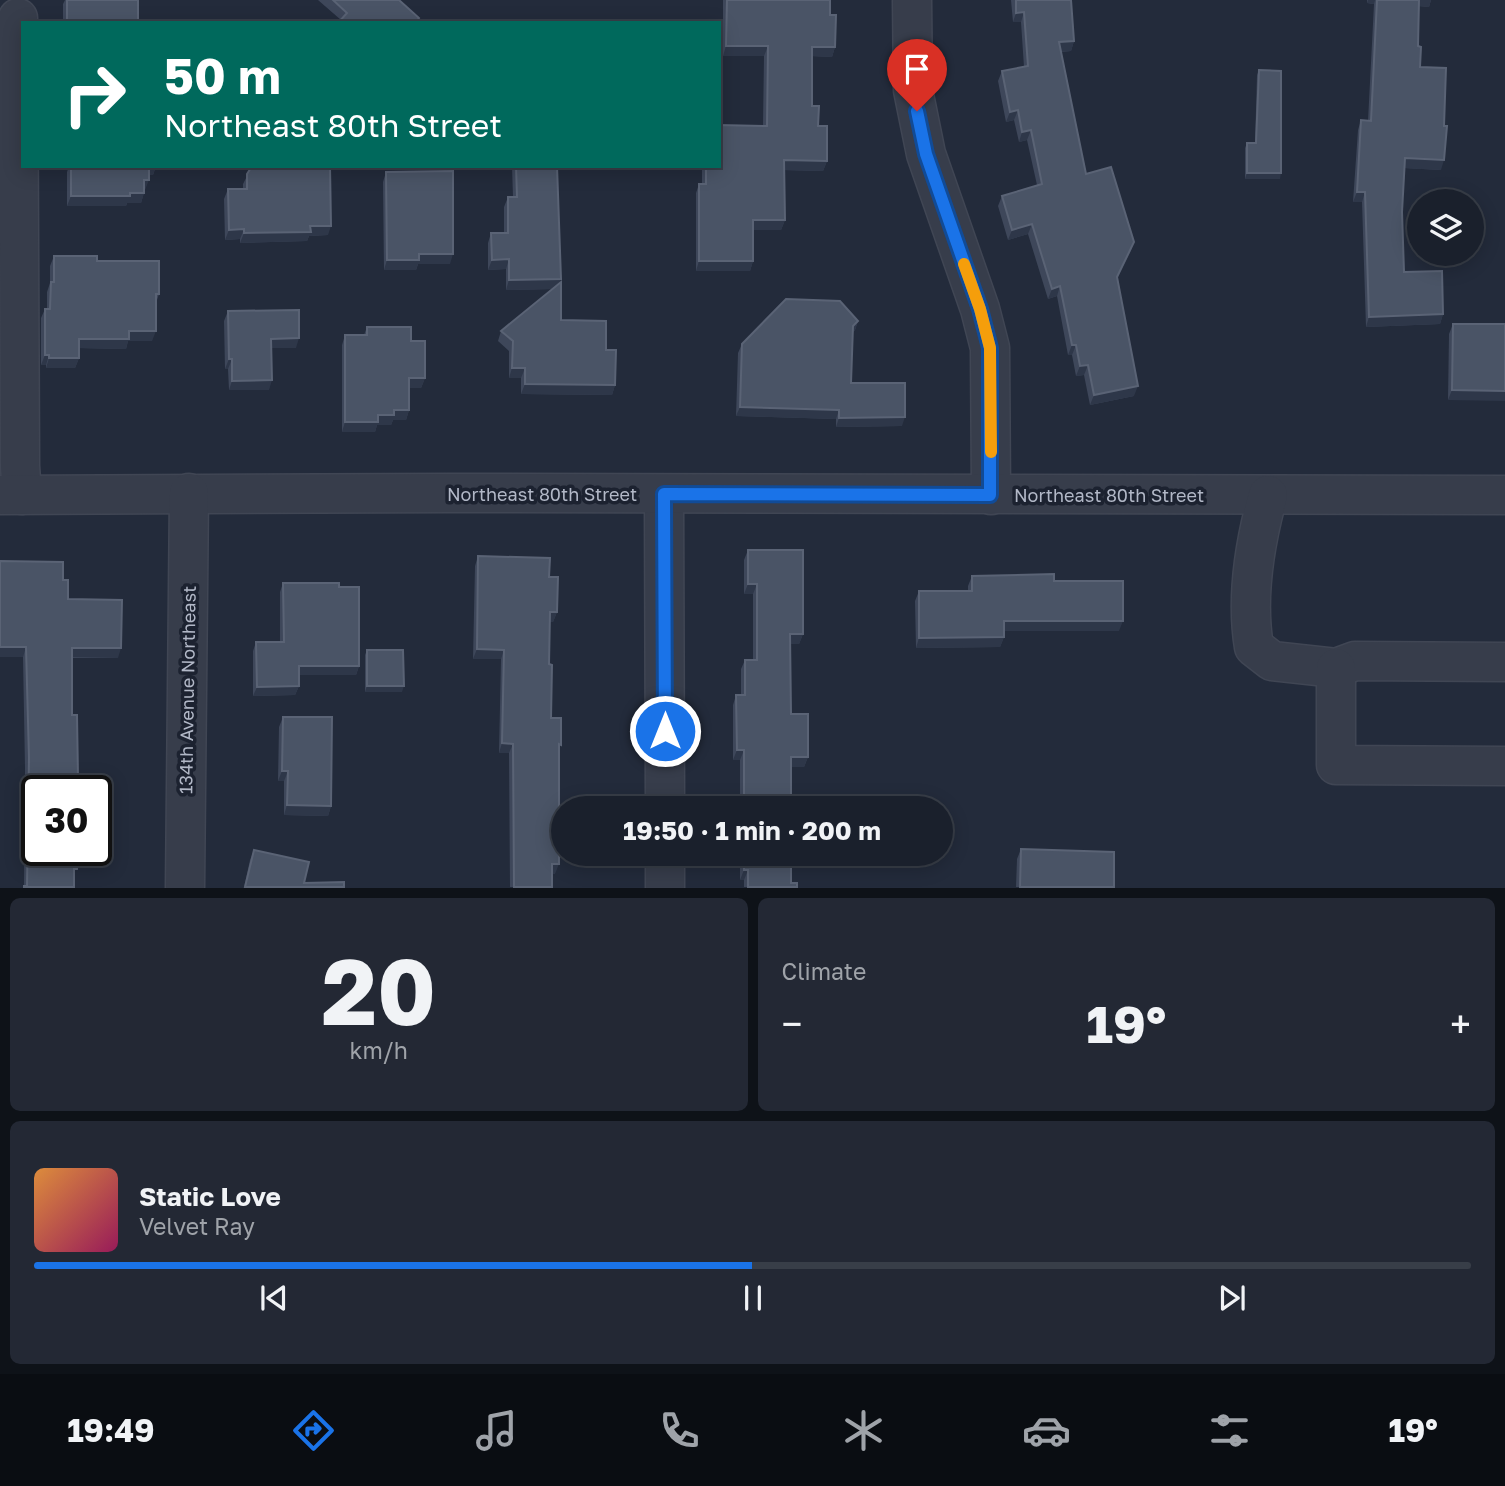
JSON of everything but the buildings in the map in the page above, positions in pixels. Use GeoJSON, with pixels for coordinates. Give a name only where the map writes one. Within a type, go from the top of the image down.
{"type":"FeatureCollection","features":[{"type":"Feature","properties":{"kind":"street"},"geometry":{"type":"LineString","coordinates":[[912,0],[913,90],[926,154],[980,309],[990,348],[990,495]]}},
{"type":"Feature","properties":{"kind":"street"},"geometry":{"type":"LineString","coordinates":[[11,495],[20,466],[18,18]]}},
{"type":"Feature","properties":{"kind":"street","name":"134th Avenue Northeast"},"geometry":{"type":"LineString","coordinates":[[185,887],[188,493]]}},
{"type":"Feature","properties":{"kind":"street"},"geometry":{"type":"LineString","coordinates":[[664,494],[665,796]]}},
{"type":"Feature","properties":{"kind":"street","name":"Northeast 80th Street"},"geometry":{"type":"LineString","coordinates":[[11,495],[1505,495]]}},
{"type":"Feature","properties":{"kind":"street"},"geometry":{"type":"LineString","coordinates":[[1268,495],[1256,535],[1251,626],[1254,647],[1272,661],[1336,668],[1355,661],[1505,662]]}},
{"type":"Feature","properties":{"kind":"street"},"geometry":{"type":"LineString","coordinates":[[1336,668],[1336,765],[1505,766]]}},
{"type":"Feature","properties":{"kind":"street"},"geometry":{"type":"LineString","coordinates":[[665,866],[665,887]]}},
{"type":"Feature","properties":{"kind":"slow traffic"},"geometry":{"type":"LineString","coordinates":[[964,264],[990,348],[991,452]]}},
{"type":"Feature","properties":{"kind":"route"},"geometry":{"type":"LineString","coordinates":[[665,731],[664,494],[990,495],[990,348],[980,309],[926,154],[917,111]]}}]}
